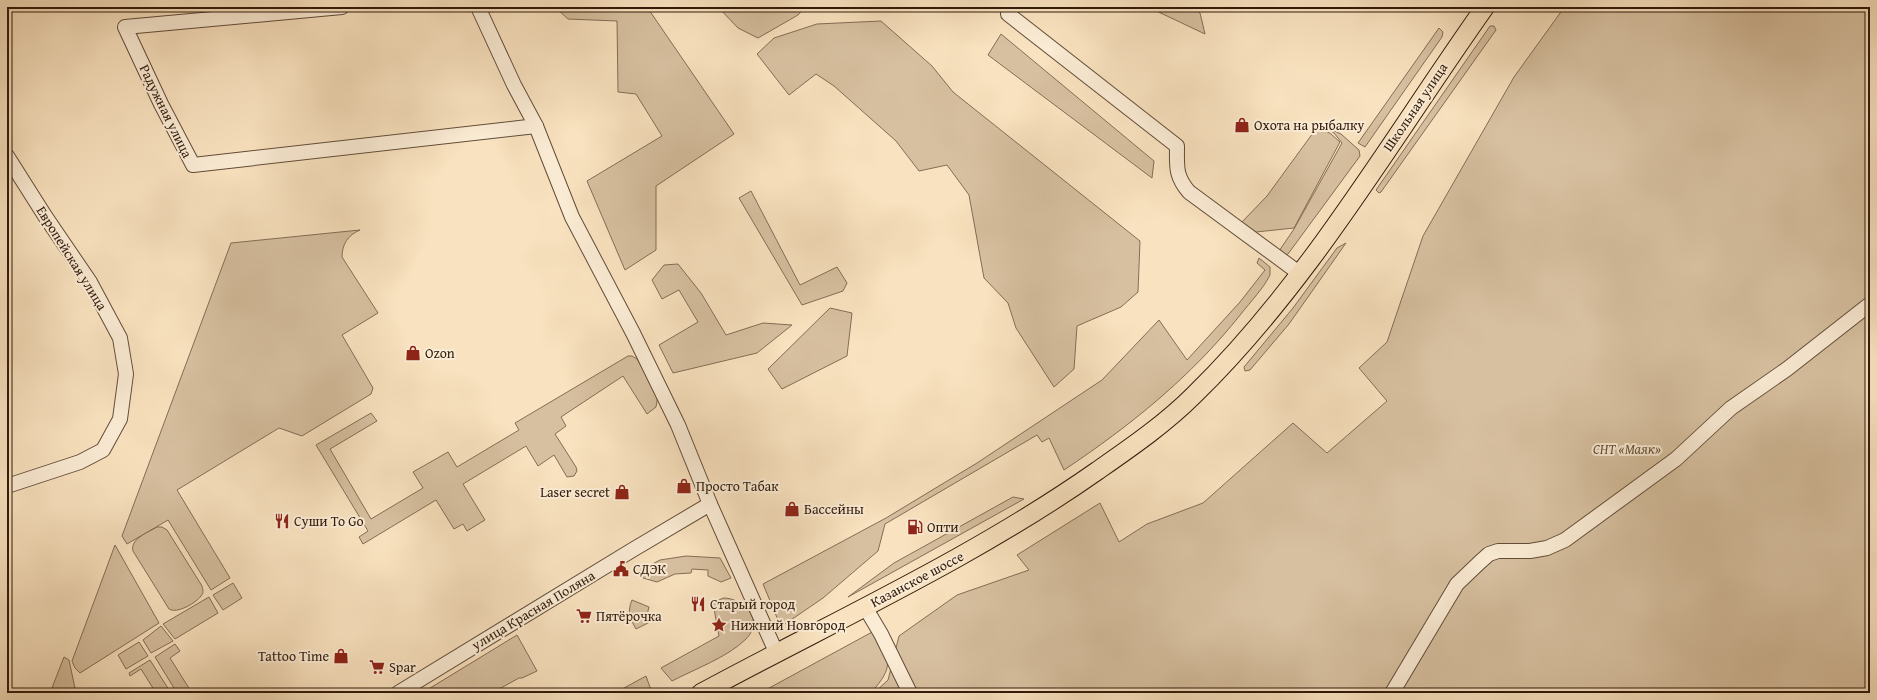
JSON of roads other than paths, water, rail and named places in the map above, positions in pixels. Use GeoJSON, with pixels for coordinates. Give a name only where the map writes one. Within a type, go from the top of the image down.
{"type":"FeatureCollection","features":[{"type":"Feature","properties":{"kind":"main road","name":"Школьная улица"},"geometry":{"type":"LineString","coordinates":[[1299,273],[1346,208],[1485,7]]}},
{"type":"Feature","properties":{"kind":"main road","name":"Казанское шоссе"},"geometry":{"type":"LineString","coordinates":[[776,652],[865,607],[1018,524],[1128,450],[1193,396],[1242,345],[1299,273]]}},
{"type":"Feature","properties":{"kind":"main road"},"geometry":{"type":"LineString","coordinates":[[701,693],[776,652]]}},
{"type":"Feature","properties":{"kind":"street","name":"Радужная улица"},"geometry":{"type":"LineString","coordinates":[[342,7],[125,27],[161,104],[193,165],[536,126]]}},
{"type":"Feature","properties":{"kind":"street"},"geometry":{"type":"LineString","coordinates":[[478,7],[514,85],[536,126],[570,211],[633,333],[678,425],[710,504],[776,652]]}},
{"type":"Feature","properties":{"kind":"street"},"geometry":{"type":"LineString","coordinates":[[1009,7],[1008,14],[1177,146],[1177,173],[1181,183],[1189,192],[1299,273]]}},
{"type":"Feature","properties":{"kind":"street","name":"Европейская улица"},"geometry":{"type":"LineString","coordinates":[[7,156],[45,216],[90,282],[120,338],[126,374],[120,419],[104,450],[80,462],[7,486]]}},
{"type":"Feature","properties":{"kind":"street"},"geometry":{"type":"LineString","coordinates":[[1392,693],[1457,584],[1490,554],[1498,551],[1530,551],[1547,548],[1565,540],[1676,459],[1730,408],[1787,369],[1870,304]]}},
{"type":"Feature","properties":{"kind":"street","name":"улица Красная Поляна"},"geometry":{"type":"LineString","coordinates":[[398,693],[710,504]]}},
{"type":"Feature","properties":{"kind":"street"},"geometry":{"type":"LineString","coordinates":[[865,607],[881,634],[910,693]]}},
{"type":"Feature","properties":{"kind":"place","name":"Охота на рыбалку"},"geometry":{"type":"Point","coordinates":[1242,125]}},
{"type":"Feature","properties":{"kind":"place","name":"Ozon"},"geometry":{"type":"Point","coordinates":[413,353]}},
{"type":"Feature","properties":{"kind":"place","name":"Просто Табак"},"geometry":{"type":"Point","coordinates":[684,486]}},
{"type":"Feature","properties":{"kind":"place","name":"Laser secret"},"geometry":{"type":"Point","coordinates":[622,492]}},
{"type":"Feature","properties":{"kind":"place","name":"Бассейны"},"geometry":{"type":"Point","coordinates":[792,509]}},
{"type":"Feature","properties":{"kind":"place","name":"Суши To Go"},"geometry":{"type":"Point","coordinates":[282,521]}},
{"type":"Feature","properties":{"kind":"place","name":"Опти"},"geometry":{"type":"Point","coordinates":[915,527]}},
{"type":"Feature","properties":{"kind":"place","name":"СДЭК"},"geometry":{"type":"Point","coordinates":[621,569]}},
{"type":"Feature","properties":{"kind":"place","name":"Старый город"},"geometry":{"type":"Point","coordinates":[698,604]}},
{"type":"Feature","properties":{"kind":"place","name":"Пятёрочка"},"geometry":{"type":"Point","coordinates":[584,616]}},
{"type":"Feature","properties":{"kind":"place","name":"Нижний Новгород"},"geometry":{"type":"Point","coordinates":[719,625]}},
{"type":"Feature","properties":{"kind":"place","name":"Tattoo Time"},"geometry":{"type":"Point","coordinates":[341,656]}},
{"type":"Feature","properties":{"kind":"place","name":"Spar"},"geometry":{"type":"Point","coordinates":[377,667]}},
{"type":"Feature","properties":{"kind":"park label","name":"СНТ «Маяк»"},"geometry":{"type":"Point","coordinates":[1627,449]}}]}
